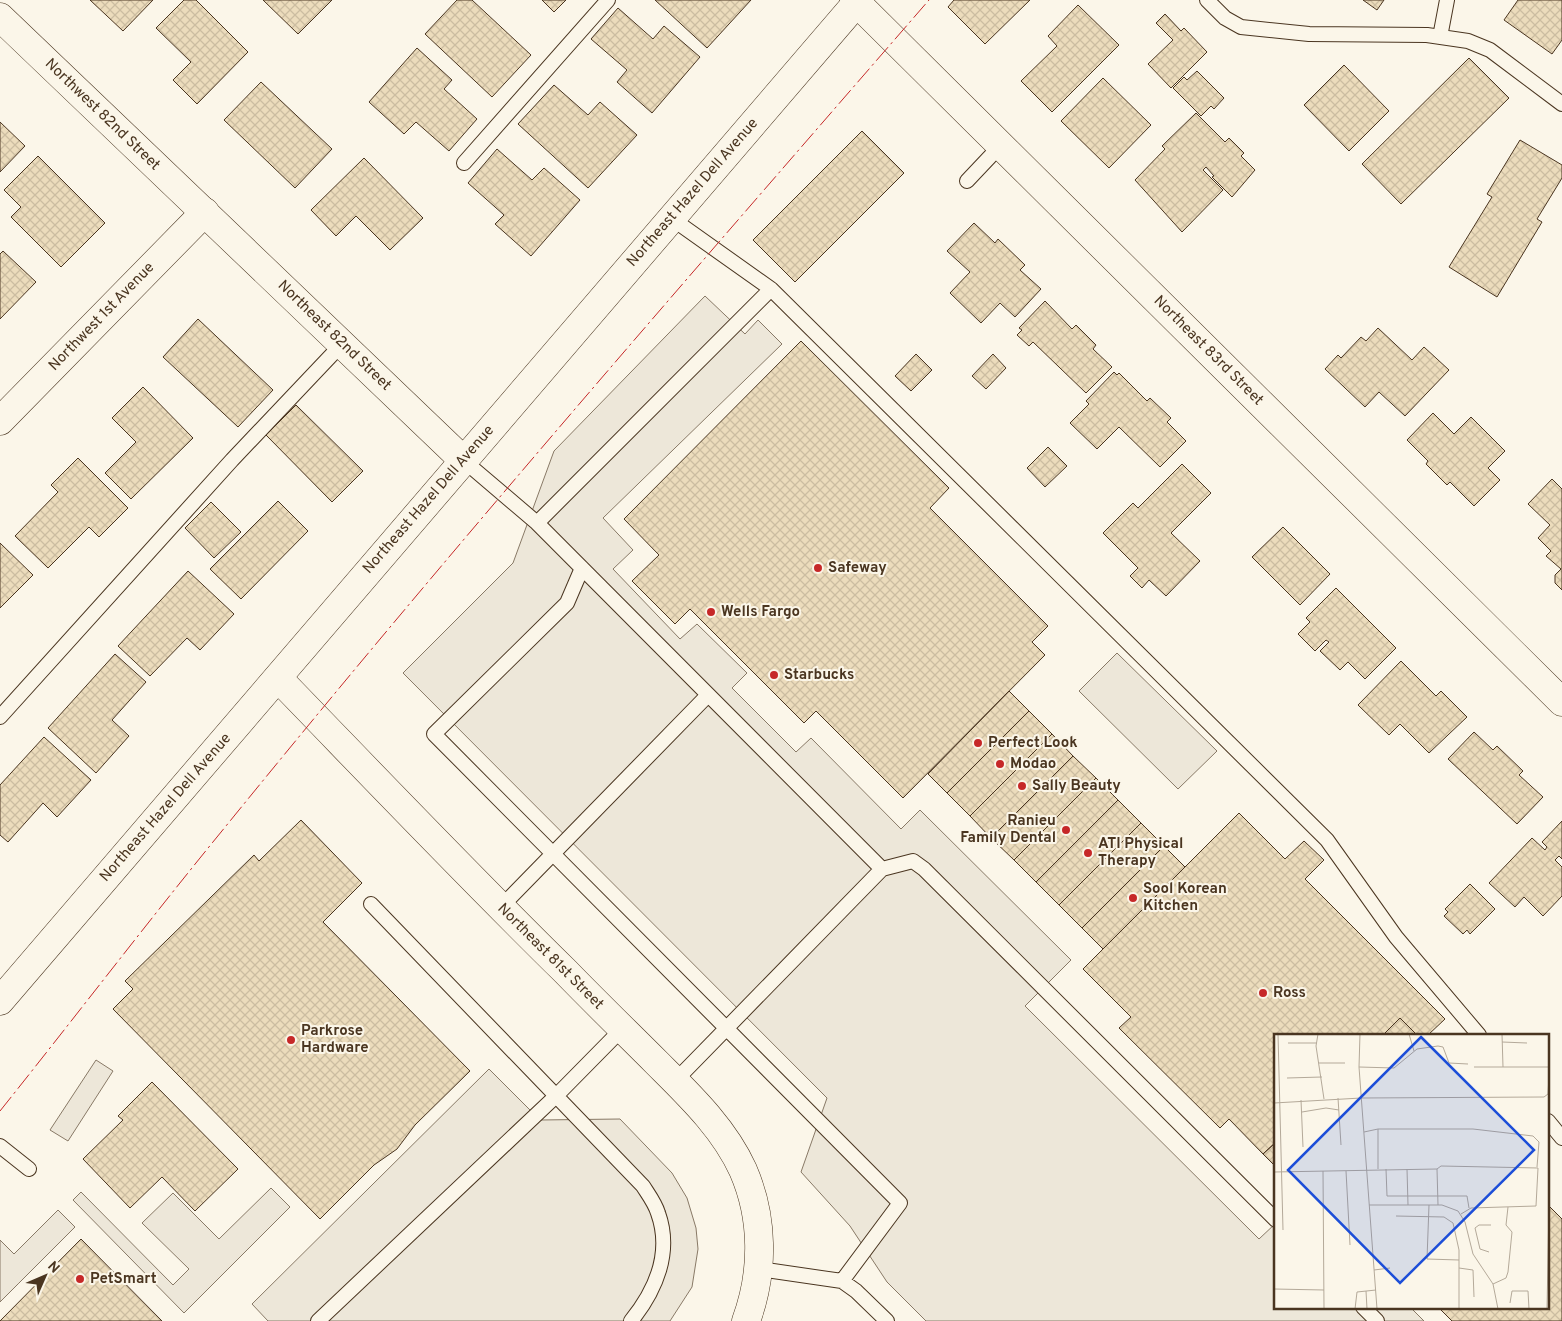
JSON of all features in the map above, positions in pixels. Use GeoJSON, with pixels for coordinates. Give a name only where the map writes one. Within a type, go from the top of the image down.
{"type":"FeatureCollection","features":[{"type":"Feature","properties":{"kind":"street","name":"Northeast 83rd Street"},"geometry":{"type":"LineString","coordinates":[[856,1],[1562,702]]}},
{"type":"Feature","properties":{"kind":"street","name":"Northeast Hazel Dell Avenue"},"geometry":{"type":"LineString","coordinates":[[0,1001],[856,1]]}},
{"type":"Feature","properties":{"kind":"street","name":"Northwest 82nd Street"},"geometry":{"type":"LineString","coordinates":[[0,17],[205,212]]}},
{"type":"Feature","properties":{"kind":"street","name":"Northeast 82nd Street"},"geometry":{"type":"LineString","coordinates":[[205,212],[464,460]]}},
{"type":"Feature","properties":{"kind":"street","name":"Northwest 1st Avenue"},"geometry":{"type":"LineString","coordinates":[[0,421],[205,212]]}},
{"type":"Feature","properties":{"kind":"street","name":"Northeast 81st Street"},"geometry":{"type":"LineString","coordinates":[[278,678],[500,908],[675,1081],[717,1128],[742,1169],[756,1212],[759,1269],[755,1296],[746,1321]]}},
{"type":"Feature","properties":{"kind":"lane"},"geometry":{"type":"LineString","coordinates":[[464,163],[608,0]]}},
{"type":"Feature","properties":{"kind":"lane"},"geometry":{"type":"LineString","coordinates":[[1207,0],[1225,18],[1241,27],[1309,34],[1440,37],[1468,41],[1490,50],[1562,104]]}},
{"type":"Feature","properties":{"kind":"lane"},"geometry":{"type":"LineString","coordinates":[[1440,37],[1447,0]]}},
{"type":"Feature","properties":{"kind":"lane"},"geometry":{"type":"LineString","coordinates":[[967,182],[1001,145]]}},
{"type":"Feature","properties":{"kind":"lane"},"geometry":{"type":"LineString","coordinates":[[671,218],[770,289],[1327,840],[1396,937],[1478,1034]]}},
{"type":"Feature","properties":{"kind":"lane"},"geometry":{"type":"LineString","coordinates":[[537,523],[770,289]]}},
{"type":"Feature","properties":{"kind":"lane"},"geometry":{"type":"LineString","coordinates":[[0,717],[232,460],[342,344]]}},
{"type":"Feature","properties":{"kind":"lane"},"geometry":{"type":"LineString","coordinates":[[464,460],[537,523],[882,869]]}},
{"type":"Feature","properties":{"kind":"lane"},"geometry":{"type":"LineString","coordinates":[[582,568],[567,603],[434,734],[900,1203],[842,1281]]}},
{"type":"Feature","properties":{"kind":"lane"},"geometry":{"type":"LineString","coordinates":[[500,908],[708,695]]}},
{"type":"Feature","properties":{"kind":"lane"},"geometry":{"type":"LineString","coordinates":[[675,1081],[882,869],[913,861],[924,869],[1274,1218]]}},
{"type":"Feature","properties":{"kind":"lane"},"geometry":{"type":"LineString","coordinates":[[371,904],[643,1186],[658,1212],[664,1243],[660,1274],[640,1310],[631,1321]]}},
{"type":"Feature","properties":{"kind":"lane"},"geometry":{"type":"LineString","coordinates":[[318,1321],[556,1096],[622,1029]]}},
{"type":"Feature","properties":{"kind":"lane"},"geometry":{"type":"LineString","coordinates":[[1550,1123],[1562,1138]]}},
{"type":"Feature","properties":{"kind":"lane"},"geometry":{"type":"LineString","coordinates":[[0,1146],[29,1169]]}},
{"type":"Feature","properties":{"kind":"lane"},"geometry":{"type":"LineString","coordinates":[[759,1269],[842,1281],[856,1291],[886,1321]]}},
{"type":"Feature","properties":{"kind":"lane"},"geometry":{"type":"LineString","coordinates":[[1364,1308],[1377,1321]]}},
{"type":"Feature","properties":{"kind":"shaded area"},"geometry":{"type":"Polygon","coordinates":[[[705,296],[745,334],[758,320],[782,344],[603,518],[633,550],[613,569],[680,639],[697,624],[747,673],[732,688],[796,752],[811,738],[901,829],[920,810],[1071,960],[1025,1006],[1259,1239],[1274,1225],[1274,1308],[1411,1308],[1424,1321],[926,1321],[887,1282],[850,1226],[801,1172],[827,1098],[403,673],[513,563],[554,451],[705,296]]]}},
{"type":"Feature","properties":{"kind":"shaded area"},"geometry":{"type":"Polygon","coordinates":[[[1117,653],[1217,751],[1178,789],[1079,691],[1117,653]]]}},
{"type":"Feature","properties":{"kind":"shaded area"},"geometry":{"type":"Polygon","coordinates":[[[96,1060],[113,1071],[68,1141],[50,1130],[96,1060]]]}},
{"type":"Feature","properties":{"kind":"shaded area"},"geometry":{"type":"Polygon","coordinates":[[[489,1069],[540,1120],[620,1119],[672,1173],[687,1198],[696,1228],[698,1249],[692,1287],[670,1321],[268,1321],[252,1304],[489,1069]]]}},
{"type":"Feature","properties":{"kind":"shaded area"},"geometry":{"type":"Polygon","coordinates":[[[271,1188],[290,1207],[184,1313],[73,1200],[81,1192],[173,1285],[189,1269],[142,1223],[173,1193],[219,1239],[271,1188]]]}},
{"type":"Feature","properties":{"kind":"shaded area"},"geometry":{"type":"Polygon","coordinates":[[[58,1210],[75,1227],[0,1302],[0,1240],[14,1254],[58,1210]]]}},
{"type":"Feature","properties":{"kind":"building"},"geometry":{"type":"Polygon","coordinates":[[[90,0],[153,0],[123,31],[90,0]]]}},
{"type":"Feature","properties":{"kind":"building"},"geometry":{"type":"Polygon","coordinates":[[[184,0],[196,0],[248,52],[197,104],[173,80],[191,62],[156,28],[184,0]]]}},
{"type":"Feature","properties":{"kind":"building"},"geometry":{"type":"Polygon","coordinates":[[[263,0],[332,0],[298,34],[263,0]]]}},
{"type":"Feature","properties":{"kind":"building"},"geometry":{"type":"Polygon","coordinates":[[[457,0],[472,0],[531,55],[492,97],[425,34],[457,0]]]}},
{"type":"Feature","properties":{"kind":"building"},"geometry":{"type":"Polygon","coordinates":[[[542,0],[566,0],[554,12],[542,0]]]}},
{"type":"Feature","properties":{"kind":"building"},"geometry":{"type":"Polygon","coordinates":[[[655,0],[751,0],[707,48],[655,0]]]}},
{"type":"Feature","properties":{"kind":"building"},"geometry":{"type":"Polygon","coordinates":[[[954,0],[1030,0],[985,44],[948,7],[954,0]]]}},
{"type":"Feature","properties":{"kind":"building"},"geometry":{"type":"Polygon","coordinates":[[[1363,0],[1384,0],[1377,10],[1363,0]]]}},
{"type":"Feature","properties":{"kind":"building"},"geometry":{"type":"Polygon","coordinates":[[[1518,0],[1562,0],[1562,40],[1552,54],[1504,20],[1518,0]]]}},
{"type":"Feature","properties":{"kind":"building"},"geometry":{"type":"Polygon","coordinates":[[[1078,5],[1119,45],[1052,112],[1021,81],[1057,46],[1048,36],[1078,5]]]}},
{"type":"Feature","properties":{"kind":"building"},"geometry":{"type":"Polygon","coordinates":[[[618,8],[653,39],[664,26],[700,57],[652,113],[617,82],[627,70],[591,39],[618,8]]]}},
{"type":"Feature","properties":{"kind":"building"},"geometry":{"type":"Polygon","coordinates":[[[1165,14],[1181,31],[1184,28],[1207,52],[1171,88],[1148,64],[1173,40],[1156,23],[1165,14]]]}},
{"type":"Feature","properties":{"kind":"building"},"geometry":{"type":"Polygon","coordinates":[[[417,48],[452,80],[444,89],[477,119],[449,151],[416,122],[404,134],[369,102],[417,48]]]}},
{"type":"Feature","properties":{"kind":"building"},"geometry":{"type":"Polygon","coordinates":[[[1469,58],[1509,98],[1401,204],[1362,164],[1469,58]]]}},
{"type":"Feature","properties":{"kind":"building"},"geometry":{"type":"Polygon","coordinates":[[[1344,65],[1389,111],[1349,151],[1304,105],[1344,65]]]}},
{"type":"Feature","properties":{"kind":"building"},"geometry":{"type":"Polygon","coordinates":[[[1197,71],[1224,98],[1214,109],[1211,106],[1201,116],[1173,88],[1184,77],[1187,80],[1197,71]]]}},
{"type":"Feature","properties":{"kind":"building"},"geometry":{"type":"Polygon","coordinates":[[[1103,78],[1151,125],[1109,168],[1061,121],[1103,78]]]}},
{"type":"Feature","properties":{"kind":"building"},"geometry":{"type":"Polygon","coordinates":[[[261,82],[332,149],[295,188],[224,120],[261,82]]]}},
{"type":"Feature","properties":{"kind":"building"},"geometry":{"type":"Polygon","coordinates":[[[554,85],[588,115],[600,102],[637,135],[588,188],[518,124],[554,85]]]}},
{"type":"Feature","properties":{"kind":"building"},"geometry":{"type":"Polygon","coordinates":[[[1196,113],[1225,142],[1229,138],[1244,153],[1241,156],[1255,170],[1232,197],[1212,177],[1214,176],[1206,167],[1203,170],[1223,190],[1182,232],[1135,180],[1165,149],[1162,146],[1196,113]]]}},
{"type":"Feature","properties":{"kind":"building"},"geometry":{"type":"Polygon","coordinates":[[[0,122],[25,146],[0,172],[0,122]]]}},
{"type":"Feature","properties":{"kind":"building"},"geometry":{"type":"Polygon","coordinates":[[[862,131],[904,173],[795,282],[753,240],[862,131]]]}},
{"type":"Feature","properties":{"kind":"building"},"geometry":{"type":"Polygon","coordinates":[[[1520,140],[1562,165],[1562,178],[1537,219],[1542,222],[1497,297],[1449,267],[1492,197],[1487,194],[1520,140]]]}},
{"type":"Feature","properties":{"kind":"building"},"geometry":{"type":"Polygon","coordinates":[[[497,149],[532,180],[544,168],[580,200],[531,256],[495,224],[504,215],[468,183],[497,149]]]}},
{"type":"Feature","properties":{"kind":"building"},"geometry":{"type":"Polygon","coordinates":[[[38,156],[105,223],[61,267],[11,217],[21,207],[4,190],[38,156]]]}},
{"type":"Feature","properties":{"kind":"building"},"geometry":{"type":"Polygon","coordinates":[[[364,158],[423,218],[390,250],[356,216],[336,236],[311,210],[364,158]]]}},
{"type":"Feature","properties":{"kind":"building"},"geometry":{"type":"Polygon","coordinates":[[[974,223],[995,243],[998,239],[1025,265],[1020,270],[1041,289],[1015,317],[1000,303],[981,323],[950,293],[970,272],[947,251],[974,223]]]}},
{"type":"Feature","properties":{"kind":"building"},"geometry":{"type":"Polygon","coordinates":[[[3,251],[36,282],[0,319],[0,254],[3,251]]]}},
{"type":"Feature","properties":{"kind":"building"},"geometry":{"type":"Polygon","coordinates":[[[1045,301],[1072,329],[1076,325],[1096,345],[1093,349],[1112,367],[1086,393],[1033,342],[1029,346],[1017,335],[1022,330],[1019,328],[1045,301]]]}},
{"type":"Feature","properties":{"kind":"building"},"geometry":{"type":"Polygon","coordinates":[[[198,319],[273,390],[238,427],[163,357],[198,319]]]}},
{"type":"Feature","properties":{"kind":"building"},"geometry":{"type":"Polygon","coordinates":[[[1378,328],[1412,360],[1424,347],[1449,370],[1405,416],[1379,392],[1365,407],[1325,369],[1338,355],[1341,358],[1361,337],[1366,341],[1378,328]]]}},
{"type":"Feature","properties":{"kind":"building","name":"Safeway"},"geometry":{"type":"Polygon","coordinates":[[[801,341],[949,488],[930,508],[1048,626],[1032,642],[1045,655],[903,798],[816,711],[804,723],[690,609],[675,624],[632,581],[659,555],[624,519],[801,341]]]}},
{"type":"Feature","properties":{"kind":"building"},"geometry":{"type":"Polygon","coordinates":[[[916,354],[932,370],[911,391],[895,376],[916,354]]]}},
{"type":"Feature","properties":{"kind":"building"},"geometry":{"type":"Polygon","coordinates":[[[993,354],[1006,368],[986,389],[972,376],[993,354]]]}},
{"type":"Feature","properties":{"kind":"building"},"geometry":{"type":"Polygon","coordinates":[[[1114,372],[1117,375],[1119,373],[1147,401],[1150,398],[1171,418],[1167,422],[1186,441],[1160,467],[1119,427],[1097,449],[1070,423],[1089,404],[1086,401],[1114,372]]]}},
{"type":"Feature","properties":{"kind":"building"},"geometry":{"type":"Polygon","coordinates":[[[143,387],[193,438],[131,499],[105,473],[136,442],[112,418],[143,387]]]}},
{"type":"Feature","properties":{"kind":"building"},"geometry":{"type":"Polygon","coordinates":[[[296,405],[363,471],[332,502],[266,435],[296,405]]]}},
{"type":"Feature","properties":{"kind":"building"},"geometry":{"type":"Polygon","coordinates":[[[1433,413],[1454,434],[1471,417],[1505,451],[1488,468],[1500,480],[1474,506],[1450,482],[1447,485],[1426,464],[1428,461],[1407,440],[1433,413]]]}},
{"type":"Feature","properties":{"kind":"building"},"geometry":{"type":"Polygon","coordinates":[[[1048,447],[1067,466],[1045,487],[1027,468],[1048,447]]]}},
{"type":"Feature","properties":{"kind":"building"},"geometry":{"type":"Polygon","coordinates":[[[78,458],[128,508],[99,537],[89,527],[48,568],[15,536],[58,492],[51,485],[78,458]]]}},
{"type":"Feature","properties":{"kind":"building"},"geometry":{"type":"Polygon","coordinates":[[[1182,464],[1211,493],[1171,533],[1200,561],[1166,596],[1149,580],[1142,588],[1130,576],[1138,568],[1103,533],[1133,503],[1138,508],[1182,464]]]}},
{"type":"Feature","properties":{"kind":"building"},"geometry":{"type":"Polygon","coordinates":[[[1552,479],[1562,489],[1562,590],[1555,583],[1555,575],[1561,569],[1546,556],[1551,551],[1538,538],[1550,525],[1528,504],[1552,479]]]}},
{"type":"Feature","properties":{"kind":"building"},"geometry":{"type":"Polygon","coordinates":[[[278,501],[308,531],[241,599],[210,569],[278,501]]]}},
{"type":"Feature","properties":{"kind":"building"},"geometry":{"type":"Polygon","coordinates":[[[211,502],[241,532],[214,558],[185,528],[211,502]]]}},
{"type":"Feature","properties":{"kind":"building"},"geometry":{"type":"Polygon","coordinates":[[[1283,527],[1330,574],[1300,605],[1252,557],[1283,527]]]}},
{"type":"Feature","properties":{"kind":"building"},"geometry":{"type":"Polygon","coordinates":[[[0,543],[33,575],[0,608],[0,543]]]}},
{"type":"Feature","properties":{"kind":"building"},"geometry":{"type":"Polygon","coordinates":[[[188,571],[234,614],[200,650],[187,638],[150,676],[118,646],[188,571]]]}},
{"type":"Feature","properties":{"kind":"building"},"geometry":{"type":"Polygon","coordinates":[[[1336,588],[1396,648],[1365,679],[1348,662],[1340,670],[1320,651],[1329,642],[1326,640],[1315,651],[1298,634],[1310,622],[1306,618],[1336,588]]]}},
{"type":"Feature","properties":{"kind":"building"},"geometry":{"type":"Polygon","coordinates":[[[115,654],[146,682],[112,720],[129,736],[96,773],[48,728],[115,654]]]}},
{"type":"Feature","properties":{"kind":"building"},"geometry":{"type":"Polygon","coordinates":[[[1401,661],[1436,696],[1441,691],[1467,717],[1429,753],[1400,724],[1389,735],[1358,705],[1401,661]]]}},
{"type":"Feature","properties":{"kind":"building","name":"Perfect Look"},"geometry":{"type":"Polygon","coordinates":[[[1009,691],[1029,711],[947,793],[928,774],[1009,691]]]}},
{"type":"Feature","properties":{"kind":"building","name":"Modao"},"geometry":{"type":"Polygon","coordinates":[[[1029,711],[1052,734],[970,816],[947,793],[1029,711]]]}},
{"type":"Feature","properties":{"kind":"building"},"geometry":{"type":"Polygon","coordinates":[[[1474,732],[1493,750],[1497,746],[1523,771],[1519,775],[1543,797],[1517,824],[1448,759],[1474,732]]]}},
{"type":"Feature","properties":{"kind":"building","name":"Sally Beauty"},"geometry":{"type":"Polygon","coordinates":[[[1052,734],[1073,756],[991,838],[970,816],[1052,734]]]}},
{"type":"Feature","properties":{"kind":"building"},"geometry":{"type":"Polygon","coordinates":[[[44,737],[91,780],[57,817],[43,803],[8,842],[0,835],[0,785],[44,737]]]}},
{"type":"Feature","properties":{"kind":"building"},"geometry":{"type":"Polygon","coordinates":[[[1073,756],[1096,778],[1014,860],[991,838],[1073,756]]]}},
{"type":"Feature","properties":{"kind":"building","name":"Ranieu Family Dental"},"geometry":{"type":"Polygon","coordinates":[[[1096,778],[1118,800],[1036,882],[1014,860],[1096,778]]]}},
{"type":"Feature","properties":{"kind":"building","name":"ATI Physical Therapy"},"geometry":{"type":"Polygon","coordinates":[[[1118,800],[1141,823],[1059,905],[1036,882],[1118,800]]]}},
{"type":"Feature","properties":{"kind":"building","name":"Ross"},"geometry":{"type":"Polygon","coordinates":[[[1239,813],[1285,859],[1304,841],[1324,860],[1305,879],[1445,1019],[1429,1034],[1416,1034],[1400,1018],[1384,1034],[1274,1034],[1274,1144],[1263,1154],[1229,1119],[1220,1128],[1119,1028],[1131,1017],[1083,969],[1239,813]]]}},
{"type":"Feature","properties":{"kind":"building","name":"Parkrose Hardware"},"geometry":{"type":"Polygon","coordinates":[[[301,820],[362,883],[323,922],[470,1071],[415,1125],[397,1149],[374,1165],[320,1219],[113,1009],[133,989],[125,981],[254,855],[259,861],[301,820]]]}},
{"type":"Feature","properties":{"kind":"building"},"geometry":{"type":"Polygon","coordinates":[[[1562,821],[1562,859],[1559,856],[1555,860],[1562,867],[1562,896],[1543,916],[1524,897],[1515,907],[1489,883],[1532,838],[1545,850],[1547,847],[1542,842],[1562,821]]]}},
{"type":"Feature","properties":{"kind":"building"},"geometry":{"type":"Polygon","coordinates":[[[1141,823],[1164,846],[1082,928],[1059,905],[1141,823]]]}},
{"type":"Feature","properties":{"kind":"building","name":"Sool Korean Kitchen"},"geometry":{"type":"Polygon","coordinates":[[[1164,846],[1185,867],[1103,949],[1082,928],[1164,846]]]}},
{"type":"Feature","properties":{"kind":"building"},"geometry":{"type":"Polygon","coordinates":[[[1470,884],[1495,909],[1470,934],[1467,930],[1463,934],[1444,916],[1448,912],[1445,909],[1470,884]]]}},
{"type":"Feature","properties":{"kind":"building"},"geometry":{"type":"Polygon","coordinates":[[[1400,1018],[1416,1034],[1384,1034],[1400,1018]]]}},
{"type":"Feature","properties":{"kind":"building"},"geometry":{"type":"Polygon","coordinates":[[[152,1082],[238,1169],[195,1211],[162,1177],[130,1208],[83,1159],[123,1120],[118,1116],[152,1082]]]}},
{"type":"Feature","properties":{"kind":"building"},"geometry":{"type":"Polygon","coordinates":[[[1274,1144],[1274,1165],[1263,1154],[1274,1144]]]}},
{"type":"Feature","properties":{"kind":"building"},"geometry":{"type":"Polygon","coordinates":[[[1550,1207],[1562,1219],[1562,1321],[1452,1321],[1439,1308],[1550,1308],[1550,1207]]]}},
{"type":"Feature","properties":{"kind":"building","name":"PetSmart"},"geometry":{"type":"Polygon","coordinates":[[[81,1239],[162,1321],[0,1321],[81,1239]]]}},
{"type":"Feature","properties":{"kind":"power"},"geometry":{"type":"LineString","coordinates":[[0,1111],[197,861],[312,721],[574,410],[929,0]]}},
{"type":"Feature","properties":{"kind":"place","name":"Safeway"},"geometry":{"type":"Point","coordinates":[818,568]}},
{"type":"Feature","properties":{"kind":"place","name":"Wells Fargo"},"geometry":{"type":"Point","coordinates":[711,612]}},
{"type":"Feature","properties":{"kind":"place","name":"Starbucks"},"geometry":{"type":"Point","coordinates":[774,675]}},
{"type":"Feature","properties":{"kind":"place","name":"Perfect Look"},"geometry":{"type":"Point","coordinates":[978,743]}},
{"type":"Feature","properties":{"kind":"place","name":"Modao"},"geometry":{"type":"Point","coordinates":[1000,764]}},
{"type":"Feature","properties":{"kind":"place","name":"Sally Beauty"},"geometry":{"type":"Point","coordinates":[1022,786]}},
{"type":"Feature","properties":{"kind":"place","name":"Ranieu Family Dental"},"geometry":{"type":"Point","coordinates":[1066,830]}},
{"type":"Feature","properties":{"kind":"place","name":"ATI Physical Therapy"},"geometry":{"type":"Point","coordinates":[1088,853]}},
{"type":"Feature","properties":{"kind":"place","name":"Sool Korean Kitchen"},"geometry":{"type":"Point","coordinates":[1133,898]}},
{"type":"Feature","properties":{"kind":"place","name":"Ross"},"geometry":{"type":"Point","coordinates":[1263,993]}},
{"type":"Feature","properties":{"kind":"place","name":"Parkrose Hardware"},"geometry":{"type":"Point","coordinates":[291,1040]}},
{"type":"Feature","properties":{"kind":"place","name":"PetSmart"},"geometry":{"type":"Point","coordinates":[80,1279]}}]}
